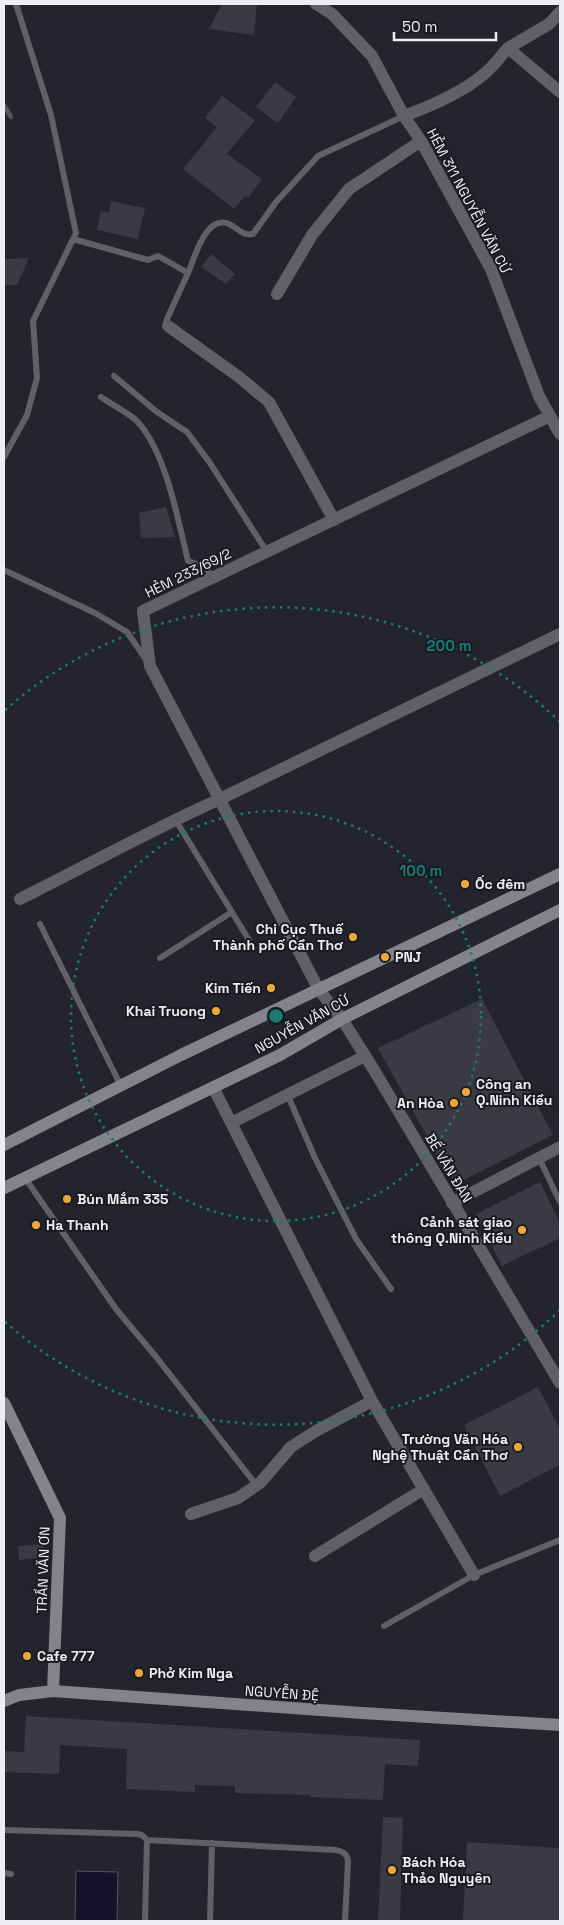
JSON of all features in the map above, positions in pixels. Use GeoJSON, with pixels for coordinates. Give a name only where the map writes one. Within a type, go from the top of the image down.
{"type":"FeatureCollection","features":[{"type":"Feature","properties":{"kind":"main road","name":"NGUYỄN VĂN CỪ"},"geometry":{"type":"LineString","coordinates":[[4,1146],[181,1055],[560,874]]}},
{"type":"Feature","properties":{"kind":"main road","name":"NGUYỄN VĂN CỪ"},"geometry":{"type":"LineString","coordinates":[[4,1188],[280,1055],[342,1019],[560,910]]}},
{"type":"Feature","properties":{"kind":"main road","name":"TRẦN VĂN ƠN"},"geometry":{"type":"LineString","coordinates":[[4,1404],[60,1518],[54,1691]]}},
{"type":"Feature","properties":{"kind":"main road","name":"NGUYỄN ĐỆ"},"geometry":{"type":"LineString","coordinates":[[4,1701],[20,1696],[54,1691],[352,1713],[560,1725]]}},
{"type":"Feature","properties":{"kind":"street","name":"HẺM 311 NGUYỄN VĂN CỪ"},"geometry":{"type":"LineString","coordinates":[[316,4],[332,14],[372,56],[404,116],[421,141],[491,269],[539,396],[553,415],[560,434]]}},
{"type":"Feature","properties":{"kind":"street"},"geometry":{"type":"LineString","coordinates":[[404,116],[444,99],[475,80],[490,68],[508,48],[549,24],[560,12]]}},
{"type":"Feature","properties":{"kind":"street"},"geometry":{"type":"LineString","coordinates":[[508,48],[560,92]]}},
{"type":"Feature","properties":{"kind":"street"},"geometry":{"type":"LineString","coordinates":[[277,294],[312,235],[349,188],[421,141]]}},
{"type":"Feature","properties":{"kind":"street"},"geometry":{"type":"LineString","coordinates":[[168,326],[232,372],[269,402],[334,520]]}},
{"type":"Feature","properties":{"kind":"street","name":"HẺM 233/69/2"},"geometry":{"type":"LineString","coordinates":[[342,1019],[319,990],[150,666],[143,611],[553,415]]}},
{"type":"Feature","properties":{"kind":"street"},"geometry":{"type":"LineString","coordinates":[[20,899],[175,819],[220,800],[560,634]]}},
{"type":"Feature","properties":{"kind":"street","name":"BẾ VĂN ĐÀN"},"geometry":{"type":"LineString","coordinates":[[342,1019],[560,1383]]}},
{"type":"Feature","properties":{"kind":"street"},"geometry":{"type":"LineString","coordinates":[[231,1123],[365,1056]]}},
{"type":"Feature","properties":{"kind":"street"},"geometry":{"type":"LineString","coordinates":[[213,1087],[372,1400],[474,1575]]}},
{"type":"Feature","properties":{"kind":"street"},"geometry":{"type":"LineString","coordinates":[[452,1203],[560,1147]]}},
{"type":"Feature","properties":{"kind":"street"},"geometry":{"type":"LineString","coordinates":[[191,1514],[238,1498],[256,1486],[291,1447],[372,1400]]}},
{"type":"Feature","properties":{"kind":"street"},"geometry":{"type":"LineString","coordinates":[[315,1556],[424,1489]]}},
{"type":"Feature","properties":{"kind":"lane"},"geometry":{"type":"LineString","coordinates":[[4,457],[27,415],[37,378],[33,321],[76,233],[51,114],[16,4]]}},
{"type":"Feature","properties":{"kind":"lane"},"geometry":{"type":"LineString","coordinates":[[168,326],[166,323],[167,319],[206,232],[212,224],[220,222],[229,224],[247,235],[253,234],[276,202],[318,156],[404,116]]}},
{"type":"Feature","properties":{"kind":"lane"},"geometry":{"type":"LineString","coordinates":[[73,239],[148,260],[158,256],[188,273]]}},
{"type":"Feature","properties":{"kind":"lane"},"geometry":{"type":"LineString","coordinates":[[114,376],[157,412],[187,432],[210,463],[267,552]]}},
{"type":"Feature","properties":{"kind":"lane"},"geometry":{"type":"LineString","coordinates":[[101,397],[136,421],[155,447],[172,496],[188,561],[206,567],[212,578]]}},
{"type":"Feature","properties":{"kind":"lane"},"geometry":{"type":"LineString","coordinates":[[4,570],[23,581],[58,594],[127,632],[150,666]]}},
{"type":"Feature","properties":{"kind":"lane"},"geometry":{"type":"LineString","coordinates":[[175,819],[249,940]]}},
{"type":"Feature","properties":{"kind":"lane"},"geometry":{"type":"LineString","coordinates":[[160,958],[232,912]]}},
{"type":"Feature","properties":{"kind":"lane"},"geometry":{"type":"LineString","coordinates":[[40,924],[121,1086]]}},
{"type":"Feature","properties":{"kind":"lane"},"geometry":{"type":"LineString","coordinates":[[288,1096],[315,1158],[356,1239],[390,1289]]}},
{"type":"Feature","properties":{"kind":"lane"},"geometry":{"type":"LineString","coordinates":[[539,1158],[560,1202]]}},
{"type":"Feature","properties":{"kind":"lane"},"geometry":{"type":"LineString","coordinates":[[25,1178],[116,1309],[157,1358],[256,1486]]}},
{"type":"Feature","properties":{"kind":"lane"},"geometry":{"type":"LineString","coordinates":[[384,1626],[474,1575],[560,1540]]}},
{"type":"Feature","properties":{"kind":"lane"},"geometry":{"type":"LineString","coordinates":[[4,1830],[137,1834],[142,1835],[147,1840],[336,1850],[343,1852],[347,1856],[348,1861],[345,1921]]}},
{"type":"Feature","properties":{"kind":"lane"},"geometry":{"type":"LineString","coordinates":[[145,1921],[147,1840]]}},
{"type":"Feature","properties":{"kind":"lane"},"geometry":{"type":"LineString","coordinates":[[210,1921],[212,1843]]}},
{"type":"Feature","properties":{"kind":"shaded area"},"geometry":{"type":"Polygon","coordinates":[[[76,1871],[118,1872],[117,1921],[75,1921],[76,1871]]]}},
{"type":"Feature","properties":{"kind":"building"},"geometry":{"type":"Polygon","coordinates":[[[222,4],[257,4],[254,35],[209,29],[222,4]]]}},
{"type":"Feature","properties":{"kind":"building"},"geometry":{"type":"Polygon","coordinates":[[[275,82],[296,97],[278,123],[256,107],[275,82]]]}},
{"type":"Feature","properties":{"kind":"building"},"geometry":{"type":"Polygon","coordinates":[[[222,96],[255,120],[227,154],[262,179],[248,198],[245,196],[234,209],[183,169],[217,127],[205,118],[222,96]]]}},
{"type":"Feature","properties":{"kind":"building"},"geometry":{"type":"Polygon","coordinates":[[[111,201],[145,208],[138,239],[97,230],[101,211],[109,213],[111,201]]]}},
{"type":"Feature","properties":{"kind":"building"},"geometry":{"type":"Polygon","coordinates":[[[211,254],[235,274],[226,284],[201,267],[211,254]]]}},
{"type":"Feature","properties":{"kind":"building"},"geometry":{"type":"Polygon","coordinates":[[[29,258],[17,285],[4,285],[4,259],[29,258]]]}},
{"type":"Feature","properties":{"kind":"building"},"geometry":{"type":"Polygon","coordinates":[[[166,507],[175,537],[141,538],[139,513],[166,507]]]}},
{"type":"Feature","properties":{"kind":"building","name":"Công an Q.Ninh Kiều"},"geometry":{"type":"Polygon","coordinates":[[[482,999],[553,1135],[454,1185],[378,1048],[482,999]]]}},
{"type":"Feature","properties":{"kind":"building","name":"Cảnh sát giao thông Q.Ninh Kiều"},"geometry":{"type":"Polygon","coordinates":[[[540,1182],[560,1223],[560,1238],[502,1266],[476,1214],[540,1182]]]}},
{"type":"Feature","properties":{"kind":"building","name":"Trường Văn Hóa Nghệ Thuật Cần Thơ"},"geometry":{"type":"Polygon","coordinates":[[[538,1387],[560,1429],[560,1465],[500,1496],[464,1425],[538,1387]]]}},
{"type":"Feature","properties":{"kind":"building"},"geometry":{"type":"Polygon","coordinates":[[[44,1544],[46,1557],[19,1560],[18,1546],[44,1544]]]}},
{"type":"Feature","properties":{"kind":"building"},"geometry":{"type":"Polygon","coordinates":[[[26,1716],[420,1740],[418,1766],[385,1764],[383,1800],[310,1797],[310,1795],[235,1793],[235,1786],[195,1785],[195,1792],[126,1789],[127,1749],[60,1745],[59,1774],[4,1772],[5,1751],[24,1752],[26,1716]]]}},
{"type":"Feature","properties":{"kind":"building"},"geometry":{"type":"Polygon","coordinates":[[[383,1817],[403,1818],[400,1921],[378,1921],[383,1817]]]}},
{"type":"Feature","properties":{"kind":"building"},"geometry":{"type":"Polygon","coordinates":[[[467,1842],[560,1848],[560,1921],[463,1921],[467,1842]]]}},
{"type":"Feature","properties":{"kind":"waterway"},"geometry":{"type":"LineString","coordinates":[[4,105],[11,117]]}},
{"type":"Feature","properties":{"kind":"place","name":"Ốc đêm"},"geometry":{"type":"Point","coordinates":[465,884]}},
{"type":"Feature","properties":{"kind":"place","name":"Chi Cục Thuế Thành phố Cần Thơ"},"geometry":{"type":"Point","coordinates":[353,937]}},
{"type":"Feature","properties":{"kind":"place","name":"PNJ"},"geometry":{"type":"Point","coordinates":[385,957]}},
{"type":"Feature","properties":{"kind":"place","name":"Kim Tiến"},"geometry":{"type":"Point","coordinates":[271,988]}},
{"type":"Feature","properties":{"kind":"place","name":"Khai Truong"},"geometry":{"type":"Point","coordinates":[216,1011]}},
{"type":"Feature","properties":{"kind":"place","name":"Công an Q.Ninh Kiều"},"geometry":{"type":"Point","coordinates":[466,1092]}},
{"type":"Feature","properties":{"kind":"place","name":"An Hòa"},"geometry":{"type":"Point","coordinates":[454,1103]}},
{"type":"Feature","properties":{"kind":"place","name":"Bún Mắm 335"},"geometry":{"type":"Point","coordinates":[67,1199]}},
{"type":"Feature","properties":{"kind":"place","name":"Ha Thanh"},"geometry":{"type":"Point","coordinates":[36,1225]}},
{"type":"Feature","properties":{"kind":"place","name":"Cảnh sát giao thông Q.Ninh Kiều"},"geometry":{"type":"Point","coordinates":[522,1230]}},
{"type":"Feature","properties":{"kind":"place","name":"Trường Văn Hóa Nghệ Thuật Cần Thơ"},"geometry":{"type":"Point","coordinates":[518,1447]}},
{"type":"Feature","properties":{"kind":"place","name":"Cafe 777"},"geometry":{"type":"Point","coordinates":[27,1656]}},
{"type":"Feature","properties":{"kind":"place","name":"Phở Kim Nga"},"geometry":{"type":"Point","coordinates":[139,1673]}},
{"type":"Feature","properties":{"kind":"place","name":"Bách Hóa Thảo Nguyên"},"geometry":{"type":"Point","coordinates":[392,1870]}}]}
